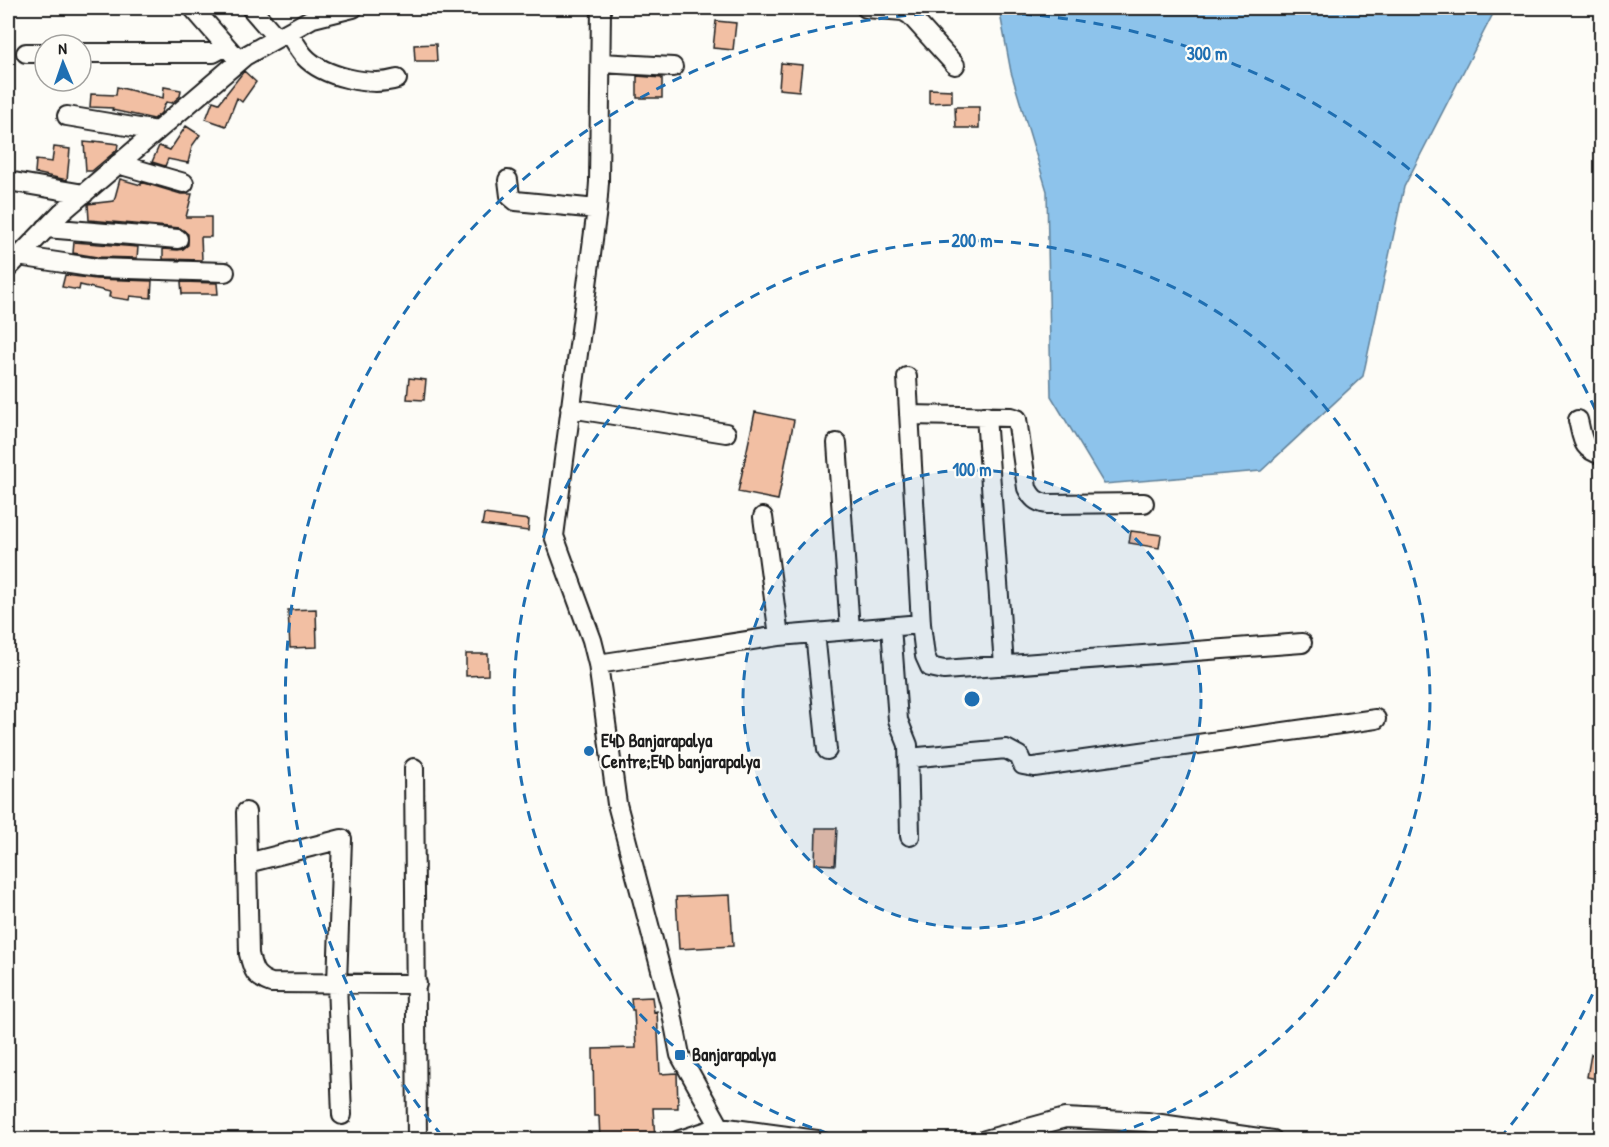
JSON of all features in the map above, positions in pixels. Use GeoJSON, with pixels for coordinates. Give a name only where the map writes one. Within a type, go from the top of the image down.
{"type":"FeatureCollection","features":[{"type":"Feature","properties":{"kind":"street"},"geometry":{"type":"LineString","coordinates":[[194,8],[239,61]]}},
{"type":"Feature","properties":{"kind":"street"},"geometry":{"type":"LineString","coordinates":[[251,8],[305,57],[322,68],[359,81],[385,83],[397,79]]}},
{"type":"Feature","properties":{"kind":"street"},"geometry":{"type":"LineString","coordinates":[[13,262],[84,194],[245,56],[314,18],[352,8]]}},
{"type":"Feature","properties":{"kind":"street"},"geometry":{"type":"LineString","coordinates":[[601,8],[602,63],[597,209],[554,536],[598,664],[617,804],[670,1004],[680,1055],[720,1127]]}},
{"type":"Feature","properties":{"kind":"street"},"geometry":{"type":"LineString","coordinates":[[866,8],[889,8],[910,15],[955,65]]}},
{"type":"Feature","properties":{"kind":"street"},"geometry":{"type":"LineString","coordinates":[[93,53],[213,52],[226,46]]}},
{"type":"Feature","properties":{"kind":"street"},"geometry":{"type":"LineString","coordinates":[[26,53],[33,53]]}},
{"type":"Feature","properties":{"kind":"street"},"geometry":{"type":"LineString","coordinates":[[602,63],[673,67]]}},
{"type":"Feature","properties":{"kind":"street"},"geometry":{"type":"LineString","coordinates":[[67,116],[157,131]]}},
{"type":"Feature","properties":{"kind":"street"},"geometry":{"type":"LineString","coordinates":[[118,164],[184,183]]}},
{"type":"Feature","properties":{"kind":"street"},"geometry":{"type":"LineString","coordinates":[[508,180],[510,196],[516,201],[597,209]]}},
{"type":"Feature","properties":{"kind":"street"},"geometry":{"type":"LineString","coordinates":[[8,181],[84,194]]}},
{"type":"Feature","properties":{"kind":"street"},"geometry":{"type":"LineString","coordinates":[[46,228],[178,239]]}},
{"type":"Feature","properties":{"kind":"street"},"geometry":{"type":"LineString","coordinates":[[13,262],[96,268],[225,272]]}},
{"type":"Feature","properties":{"kind":"street"},"geometry":{"type":"LineString","coordinates":[[907,377],[921,624],[925,656],[930,667],[944,670],[1302,644]]}},
{"type":"Feature","properties":{"kind":"street"},"geometry":{"type":"LineString","coordinates":[[570,408],[726,434]]}},
{"type":"Feature","properties":{"kind":"street"},"geometry":{"type":"LineString","coordinates":[[909,415],[1014,417],[1017,420],[1027,488],[1038,502],[1047,504],[1144,504]]}},
{"type":"Feature","properties":{"kind":"street"},"geometry":{"type":"LineString","coordinates":[[986,416],[1004,666]]}},
{"type":"Feature","properties":{"kind":"street"},"geometry":{"type":"LineString","coordinates":[[1578,420],[1585,447],[1602,455]]}},
{"type":"Feature","properties":{"kind":"street"},"geometry":{"type":"LineString","coordinates":[[837,442],[850,630]]}},
{"type":"Feature","properties":{"kind":"street"},"geometry":{"type":"LineString","coordinates":[[762,517],[779,636]]}},
{"type":"Feature","properties":{"kind":"street"},"geometry":{"type":"LineString","coordinates":[[598,664],[779,636],[921,624]]}},
{"type":"Feature","properties":{"kind":"street"},"geometry":{"type":"LineString","coordinates":[[891,627],[898,720],[907,741],[910,836]]}},
{"type":"Feature","properties":{"kind":"street"},"geometry":{"type":"LineString","coordinates":[[815,633],[827,750]]}},
{"type":"Feature","properties":{"kind":"street"},"geometry":{"type":"LineString","coordinates":[[908,758],[1006,749],[1019,756],[1023,765],[1034,767],[1376,719]]}},
{"type":"Feature","properties":{"kind":"street"},"geometry":{"type":"LineString","coordinates":[[414,768],[417,1140]]}},
{"type":"Feature","properties":{"kind":"street"},"geometry":{"type":"LineString","coordinates":[[246,812],[249,954],[253,968],[260,979],[271,983],[417,984]]}},
{"type":"Feature","properties":{"kind":"street"},"geometry":{"type":"LineString","coordinates":[[248,863],[342,839],[338,983],[342,1115]]}},
{"type":"Feature","properties":{"kind":"street"},"geometry":{"type":"LineString","coordinates":[[985,1140],[1029,1133],[1065,1118],[1147,1122],[1273,1140]]}},
{"type":"Feature","properties":{"kind":"street"},"geometry":{"type":"LineString","coordinates":[[680,1140],[720,1127],[817,1140]]}},
{"type":"Feature","properties":{"kind":"water"},"geometry":{"type":"Polygon","coordinates":[[[999,8],[1496,8],[1404,187],[1363,376],[1261,471],[1104,484],[1051,396],[1047,191],[1011,72],[999,8]]]}},
{"type":"Feature","properties":{"kind":"building"},"geometry":{"type":"Polygon","coordinates":[[[716,21],[736,23],[733,50],[713,48],[716,21]]]}},
{"type":"Feature","properties":{"kind":"building"},"geometry":{"type":"Polygon","coordinates":[[[436,44],[437,61],[415,61],[414,45],[436,44]]]}},
{"type":"Feature","properties":{"kind":"building"},"geometry":{"type":"Polygon","coordinates":[[[781,63],[802,65],[799,91],[779,89],[781,63]]]}},
{"type":"Feature","properties":{"kind":"building"},"geometry":{"type":"Polygon","coordinates":[[[244,71],[256,82],[242,102],[237,98],[226,126],[206,119],[213,101],[219,103],[244,71]]]}},
{"type":"Feature","properties":{"kind":"building"},"geometry":{"type":"Polygon","coordinates":[[[637,76],[662,78],[662,98],[637,98],[637,76]]]}},
{"type":"Feature","properties":{"kind":"building"},"geometry":{"type":"Polygon","coordinates":[[[117,87],[163,98],[164,87],[181,90],[180,96],[172,103],[166,102],[161,113],[154,119],[112,110],[113,108],[90,107],[91,94],[116,95],[117,87]]]}},
{"type":"Feature","properties":{"kind":"building"},"geometry":{"type":"Polygon","coordinates":[[[929,89],[952,90],[952,102],[929,103],[929,89]]]}},
{"type":"Feature","properties":{"kind":"building"},"geometry":{"type":"Polygon","coordinates":[[[955,107],[979,107],[979,128],[956,128],[955,107]]]}},
{"type":"Feature","properties":{"kind":"building"},"geometry":{"type":"Polygon","coordinates":[[[186,126],[200,135],[192,146],[188,163],[168,159],[165,166],[152,162],[159,146],[170,150],[186,126]]]}},
{"type":"Feature","properties":{"kind":"building"},"geometry":{"type":"Polygon","coordinates":[[[94,141],[118,144],[117,150],[92,171],[86,171],[84,142],[94,143],[94,141]]]}},
{"type":"Feature","properties":{"kind":"building"},"geometry":{"type":"Polygon","coordinates":[[[54,147],[70,149],[67,180],[35,173],[36,160],[52,162],[54,147]]]}},
{"type":"Feature","properties":{"kind":"building"},"geometry":{"type":"Polygon","coordinates":[[[120,179],[141,185],[141,182],[181,194],[192,194],[186,217],[211,217],[211,237],[201,237],[202,260],[163,259],[163,249],[178,250],[188,245],[188,234],[180,228],[89,220],[88,204],[114,201],[120,179]]]}},
{"type":"Feature","properties":{"kind":"building"},"geometry":{"type":"Polygon","coordinates":[[[74,242],[138,247],[137,258],[97,257],[73,253],[74,242]]]}},
{"type":"Feature","properties":{"kind":"building"},"geometry":{"type":"Polygon","coordinates":[[[65,275],[96,279],[152,281],[151,298],[130,296],[129,300],[109,297],[110,292],[80,285],[79,290],[62,287],[65,275]]]}},
{"type":"Feature","properties":{"kind":"building"},"geometry":{"type":"Polygon","coordinates":[[[181,282],[217,283],[218,294],[182,294],[181,282]]]}},
{"type":"Feature","properties":{"kind":"building"},"geometry":{"type":"Polygon","coordinates":[[[409,378],[426,380],[424,400],[407,399],[409,378]]]}},
{"type":"Feature","properties":{"kind":"building"},"geometry":{"type":"Polygon","coordinates":[[[755,412],[794,420],[778,500],[738,492],[755,412]]]}},
{"type":"Feature","properties":{"kind":"building"},"geometry":{"type":"Polygon","coordinates":[[[484,514],[529,520],[528,531],[482,525],[484,514]]]}},
{"type":"Feature","properties":{"kind":"building"},"geometry":{"type":"Polygon","coordinates":[[[1131,531],[1161,535],[1159,548],[1129,543],[1131,531]]]}},
{"type":"Feature","properties":{"kind":"building"},"geometry":{"type":"Polygon","coordinates":[[[316,609],[317,647],[290,648],[288,610],[316,609]]]}},
{"type":"Feature","properties":{"kind":"building"},"geometry":{"type":"Polygon","coordinates":[[[466,654],[488,654],[488,675],[466,676],[466,654]]]}},
{"type":"Feature","properties":{"kind":"building"},"geometry":{"type":"Polygon","coordinates":[[[816,828],[837,828],[835,865],[815,864],[816,828]]]}},
{"type":"Feature","properties":{"kind":"building"},"geometry":{"type":"Polygon","coordinates":[[[730,895],[733,946],[679,949],[676,897],[730,895]]]}},
{"type":"Feature","properties":{"kind":"building"},"geometry":{"type":"Polygon","coordinates":[[[652,997],[654,1012],[657,1011],[660,1074],[677,1073],[678,1108],[653,1108],[655,1140],[600,1140],[599,1116],[594,1116],[593,1049],[636,1048],[631,998],[652,997]]]}},
{"type":"Feature","properties":{"kind":"building"},"geometry":{"type":"Polygon","coordinates":[[[1591,1054],[1602,1056],[1602,1080],[1587,1077],[1591,1054]]]}},
{"type":"Feature","properties":{"kind":"place","name":"E4D Banjarapalya Centre;E4D banjarapalya"},"geometry":{"type":"Point","coordinates":[589,751]}},
{"type":"Feature","properties":{"kind":"place","name":"Banjarapalya"},"geometry":{"type":"Point","coordinates":[680,1055]}}]}
